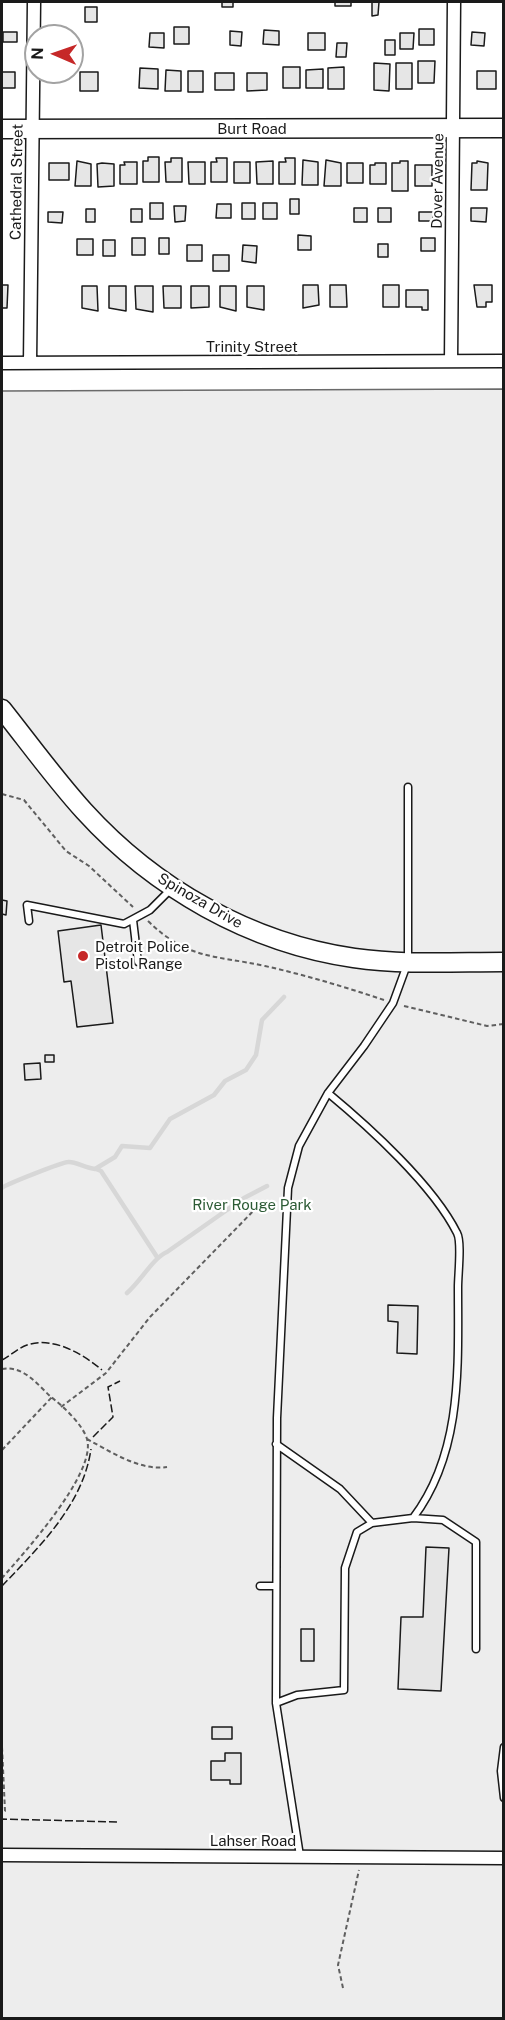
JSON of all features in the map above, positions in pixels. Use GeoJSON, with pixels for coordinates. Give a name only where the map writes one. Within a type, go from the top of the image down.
{"type":"FeatureCollection","features":[{"type":"Feature","properties":{"kind":"street","name":"Cathedral Street"},"geometry":{"type":"LineString","coordinates":[[30,363],[34,2]]}},
{"type":"Feature","properties":{"kind":"street","name":"Dover Avenue"},"geometry":{"type":"LineString","coordinates":[[451,361],[454,2]]}},
{"type":"Feature","properties":{"kind":"street","name":"Burt Road"},"geometry":{"type":"LineString","coordinates":[[2,129],[504,128]]}},
{"type":"Feature","properties":{"kind":"street","name":"Trinity Street"},"geometry":{"type":"LineString","coordinates":[[2,363],[504,361]]}},
{"type":"Feature","properties":{"kind":"street","name":"Spinoza Drive"},"geometry":{"type":"LineString","coordinates":[[2,709],[102,830],[142,866],[219,915],[284,942],[353,958],[408,962],[504,962]]}},
{"type":"Feature","properties":{"kind":"street","name":"Lahser Road"},"geometry":{"type":"LineString","coordinates":[[2,1855],[504,1858]]}},
{"type":"Feature","properties":{"kind":"lane"},"geometry":{"type":"LineString","coordinates":[[300,1856],[276,1703],[276,1444],[288,1188],[299,1146],[328,1093],[393,1003],[408,962],[408,787]]}},
{"type":"Feature","properties":{"kind":"lane"},"geometry":{"type":"LineString","coordinates":[[29,921],[27,906],[124,924],[150,910],[172,887]]}},
{"type":"Feature","properties":{"kind":"lane"},"geometry":{"type":"LineString","coordinates":[[133,920],[138,962]]}},
{"type":"Feature","properties":{"kind":"lane"},"geometry":{"type":"LineString","coordinates":[[328,1093],[370,1127],[432,1196],[458,1234],[458,1378],[455,1413],[444,1456],[429,1497],[413,1518]]}},
{"type":"Feature","properties":{"kind":"lane"},"geometry":{"type":"LineString","coordinates":[[276,1444],[340,1489],[372,1523]]}},
{"type":"Feature","properties":{"kind":"lane"},"geometry":{"type":"LineString","coordinates":[[276,1703],[297,1695],[344,1690],[345,1568],[357,1532],[372,1523],[413,1518],[443,1520],[476,1542],[476,1649]]}},
{"type":"Feature","properties":{"kind":"lane"},"geometry":{"type":"LineString","coordinates":[[260,1586],[276,1586]]}},
{"type":"Feature","properties":{"kind":"lane"},"geometry":{"type":"LineString","coordinates":[[504,1747],[501,1771],[504,1798]]}},
{"type":"Feature","properties":{"kind":"path"},"geometry":{"type":"LineString","coordinates":[[61,1407],[106,1373],[150,1317],[262,1202]]}},
{"type":"Feature","properties":{"kind":"path"},"geometry":{"type":"LineString","coordinates":[[2,1369],[20,1370],[52,1397],[87,1439],[113,1454],[154,1469],[167,1467]]}},
{"type":"Feature","properties":{"kind":"path"},"geometry":{"type":"LineString","coordinates":[[2,1450],[52,1397]]}},
{"type":"Feature","properties":{"kind":"path"},"geometry":{"type":"LineString","coordinates":[[2,1578],[48,1526],[76,1482],[87,1450],[87,1439]]}},
{"type":"Feature","properties":{"kind":"path"},"geometry":{"type":"LineString","coordinates":[[2,1747],[5,1811],[2,1813]]}},
{"type":"Feature","properties":{"kind":"path"},"geometry":{"type":"LineString","coordinates":[[343,1988],[338,1965],[358,1882],[360,1858]]}},
{"type":"Feature","properties":{"kind":"shaded area","name":"River Rouge Park"},"geometry":{"type":"Polygon","coordinates":[[[503,389],[503,2018],[2,2018],[2,391],[503,389]]]}},
{"type":"Feature","properties":{"kind":"building"},"geometry":{"type":"Polygon","coordinates":[[[222,2],[233,2],[233,7],[222,7],[222,2]]]}},
{"type":"Feature","properties":{"kind":"building"},"geometry":{"type":"Polygon","coordinates":[[[335,2],[351,2],[351,6],[335,6],[335,2]]]}},
{"type":"Feature","properties":{"kind":"building"},"geometry":{"type":"Polygon","coordinates":[[[372,2],[379,2],[378,15],[372,16],[372,2]]]}},
{"type":"Feature","properties":{"kind":"building"},"geometry":{"type":"Polygon","coordinates":[[[85,7],[97,7],[97,22],[85,22],[85,7]]]}},
{"type":"Feature","properties":{"kind":"building"},"geometry":{"type":"Polygon","coordinates":[[[174,27],[189,27],[189,44],[174,44],[174,27]]]}},
{"type":"Feature","properties":{"kind":"building"},"geometry":{"type":"Polygon","coordinates":[[[419,29],[434,29],[434,45],[419,45],[419,29]]]}},
{"type":"Feature","properties":{"kind":"building"},"geometry":{"type":"Polygon","coordinates":[[[264,30],[279,31],[279,45],[263,44],[264,30]]]}},
{"type":"Feature","properties":{"kind":"building"},"geometry":{"type":"Polygon","coordinates":[[[230,31],[242,32],[241,46],[230,45],[230,31]]]}},
{"type":"Feature","properties":{"kind":"building"},"geometry":{"type":"Polygon","coordinates":[[[3,32],[17,32],[17,42],[3,42],[3,32]]]}},
{"type":"Feature","properties":{"kind":"building"},"geometry":{"type":"Polygon","coordinates":[[[472,32],[485,33],[484,46],[471,45],[472,32]]]}},
{"type":"Feature","properties":{"kind":"building"},"geometry":{"type":"Polygon","coordinates":[[[150,33],[164,33],[164,48],[149,47],[150,33]]]}},
{"type":"Feature","properties":{"kind":"building"},"geometry":{"type":"Polygon","coordinates":[[[308,33],[325,33],[325,50],[308,50],[308,33]]]}},
{"type":"Feature","properties":{"kind":"building"},"geometry":{"type":"Polygon","coordinates":[[[400,33],[414,33],[413,49],[400,49],[400,33]]]}},
{"type":"Feature","properties":{"kind":"building"},"geometry":{"type":"Polygon","coordinates":[[[385,40],[395,40],[395,55],[385,55],[385,40]]]}},
{"type":"Feature","properties":{"kind":"building"},"geometry":{"type":"Polygon","coordinates":[[[337,43],[347,43],[346,57],[336,57],[337,43]]]}},
{"type":"Feature","properties":{"kind":"building"},"geometry":{"type":"Polygon","coordinates":[[[418,61],[435,61],[434,83],[418,83],[418,61]]]}},
{"type":"Feature","properties":{"kind":"building"},"geometry":{"type":"Polygon","coordinates":[[[374,63],[390,64],[389,91],[374,90],[374,63]]]}},
{"type":"Feature","properties":{"kind":"building"},"geometry":{"type":"Polygon","coordinates":[[[396,63],[412,63],[412,89],[396,89],[396,63]]]}},
{"type":"Feature","properties":{"kind":"building"},"geometry":{"type":"Polygon","coordinates":[[[283,67],[300,67],[300,88],[283,88],[283,67]]]}},
{"type":"Feature","properties":{"kind":"building"},"geometry":{"type":"Polygon","coordinates":[[[344,67],[344,89],[328,89],[328,68],[344,67]]]}},
{"type":"Feature","properties":{"kind":"building"},"geometry":{"type":"Polygon","coordinates":[[[140,68],[158,69],[158,89],[139,88],[140,68]]]}},
{"type":"Feature","properties":{"kind":"building"},"geometry":{"type":"Polygon","coordinates":[[[323,69],[323,88],[306,88],[306,70],[323,69]]]}},
{"type":"Feature","properties":{"kind":"building"},"geometry":{"type":"Polygon","coordinates":[[[166,70],[181,71],[181,91],[165,91],[166,70]]]}},
{"type":"Feature","properties":{"kind":"building"},"geometry":{"type":"Polygon","coordinates":[[[188,71],[203,71],[203,92],[188,92],[188,71]]]}},
{"type":"Feature","properties":{"kind":"building"},"geometry":{"type":"Polygon","coordinates":[[[477,71],[496,71],[496,89],[477,89],[477,71]]]}},
{"type":"Feature","properties":{"kind":"building"},"geometry":{"type":"Polygon","coordinates":[[[2,72],[15,72],[15,88],[2,88],[2,72]]]}},
{"type":"Feature","properties":{"kind":"building"},"geometry":{"type":"Polygon","coordinates":[[[84,72],[98,72],[98,91],[80,91],[80,84],[84,84],[84,72]]]}},
{"type":"Feature","properties":{"kind":"building"},"geometry":{"type":"Polygon","coordinates":[[[215,73],[234,73],[234,90],[215,90],[215,73]]]}},
{"type":"Feature","properties":{"kind":"building"},"geometry":{"type":"Polygon","coordinates":[[[247,73],[267,73],[267,90],[247,91],[247,73]]]}},
{"type":"Feature","properties":{"kind":"building"},"geometry":{"type":"Polygon","coordinates":[[[148,157],[159,157],[159,182],[143,182],[143,161],[148,161],[148,157]]]}},
{"type":"Feature","properties":{"kind":"building"},"geometry":{"type":"Polygon","coordinates":[[[171,158],[182,158],[182,182],[166,182],[165,162],[171,162],[171,158]]]}},
{"type":"Feature","properties":{"kind":"building"},"geometry":{"type":"Polygon","coordinates":[[[216,158],[227,158],[227,182],[211,182],[211,162],[217,162],[216,158]]]}},
{"type":"Feature","properties":{"kind":"building"},"geometry":{"type":"Polygon","coordinates":[[[285,158],[295,158],[295,184],[279,184],[279,162],[286,162],[285,158]]]}},
{"type":"Feature","properties":{"kind":"building"},"geometry":{"type":"Polygon","coordinates":[[[303,160],[318,162],[318,185],[302,185],[303,160]]]}},
{"type":"Feature","properties":{"kind":"building"},"geometry":{"type":"Polygon","coordinates":[[[326,160],[341,163],[341,186],[324,186],[326,160]]]}},
{"type":"Feature","properties":{"kind":"building"},"geometry":{"type":"Polygon","coordinates":[[[77,161],[91,164],[91,186],[75,186],[77,161]]]}},
{"type":"Feature","properties":{"kind":"building"},"geometry":{"type":"Polygon","coordinates":[[[273,161],[273,184],[257,184],[256,162],[273,161]]]}},
{"type":"Feature","properties":{"kind":"building"},"geometry":{"type":"Polygon","coordinates":[[[400,161],[408,161],[408,191],[392,191],[392,163],[400,163],[400,161]]]}},
{"type":"Feature","properties":{"kind":"building"},"geometry":{"type":"Polygon","coordinates":[[[477,161],[488,163],[487,190],[471,190],[472,163],[477,163],[477,161]]]}},
{"type":"Feature","properties":{"kind":"building"},"geometry":{"type":"Polygon","coordinates":[[[124,162],[137,162],[137,184],[120,184],[120,165],[125,165],[124,162]]]}},
{"type":"Feature","properties":{"kind":"building"},"geometry":{"type":"Polygon","coordinates":[[[188,162],[205,162],[205,184],[189,184],[188,162]]]}},
{"type":"Feature","properties":{"kind":"building"},"geometry":{"type":"Polygon","coordinates":[[[234,162],[250,162],[250,183],[234,183],[234,162]]]}},
{"type":"Feature","properties":{"kind":"building"},"geometry":{"type":"Polygon","coordinates":[[[49,163],[69,163],[69,180],[49,180],[49,163]]]}},
{"type":"Feature","properties":{"kind":"building"},"geometry":{"type":"Polygon","coordinates":[[[347,163],[363,163],[363,183],[347,183],[347,163]]]}},
{"type":"Feature","properties":{"kind":"building"},"geometry":{"type":"Polygon","coordinates":[[[375,163],[386,163],[386,184],[370,184],[370,165],[375,165],[375,163]]]}},
{"type":"Feature","properties":{"kind":"building"},"geometry":{"type":"Polygon","coordinates":[[[97,164],[114,164],[114,186],[98,187],[97,164]]]}},
{"type":"Feature","properties":{"kind":"building"},"geometry":{"type":"Polygon","coordinates":[[[415,165],[432,165],[432,186],[415,186],[415,165]]]}},
{"type":"Feature","properties":{"kind":"building"},"geometry":{"type":"Polygon","coordinates":[[[290,199],[299,199],[299,214],[290,214],[290,199]]]}},
{"type":"Feature","properties":{"kind":"building"},"geometry":{"type":"Polygon","coordinates":[[[150,203],[163,203],[163,219],[150,219],[150,203]]]}},
{"type":"Feature","properties":{"kind":"building"},"geometry":{"type":"Polygon","coordinates":[[[242,203],[255,203],[255,219],[242,219],[242,203]]]}},
{"type":"Feature","properties":{"kind":"building"},"geometry":{"type":"Polygon","coordinates":[[[263,203],[277,203],[277,219],[263,219],[263,203]]]}},
{"type":"Feature","properties":{"kind":"building"},"geometry":{"type":"Polygon","coordinates":[[[217,204],[231,204],[231,218],[216,218],[217,204]]]}},
{"type":"Feature","properties":{"kind":"building"},"geometry":{"type":"Polygon","coordinates":[[[174,206],[186,206],[185,221],[175,222],[174,206]]]}},
{"type":"Feature","properties":{"kind":"building"},"geometry":{"type":"Polygon","coordinates":[[[354,208],[367,208],[367,222],[354,222],[354,208]]]}},
{"type":"Feature","properties":{"kind":"building"},"geometry":{"type":"Polygon","coordinates":[[[378,208],[391,208],[391,222],[378,222],[378,208]]]}},
{"type":"Feature","properties":{"kind":"building"},"geometry":{"type":"Polygon","coordinates":[[[471,208],[487,208],[486,222],[471,221],[471,208]]]}},
{"type":"Feature","properties":{"kind":"building"},"geometry":{"type":"Polygon","coordinates":[[[86,209],[95,209],[95,222],[86,222],[86,209]]]}},
{"type":"Feature","properties":{"kind":"building"},"geometry":{"type":"Polygon","coordinates":[[[131,209],[142,209],[142,222],[131,222],[131,209]]]}},
{"type":"Feature","properties":{"kind":"building"},"geometry":{"type":"Polygon","coordinates":[[[48,212],[63,212],[62,223],[48,222],[48,212]]]}},
{"type":"Feature","properties":{"kind":"building"},"geometry":{"type":"Polygon","coordinates":[[[419,212],[433,212],[433,221],[419,221],[419,212]]]}},
{"type":"Feature","properties":{"kind":"building"},"geometry":{"type":"Polygon","coordinates":[[[298,235],[311,236],[311,250],[298,250],[298,235]]]}},
{"type":"Feature","properties":{"kind":"building"},"geometry":{"type":"Polygon","coordinates":[[[132,238],[145,238],[145,255],[132,255],[132,238]]]}},
{"type":"Feature","properties":{"kind":"building"},"geometry":{"type":"Polygon","coordinates":[[[159,238],[169,238],[169,254],[159,254],[159,238]]]}},
{"type":"Feature","properties":{"kind":"building"},"geometry":{"type":"Polygon","coordinates":[[[421,238],[435,238],[435,251],[421,251],[421,238]]]}},
{"type":"Feature","properties":{"kind":"building"},"geometry":{"type":"Polygon","coordinates":[[[77,239],[93,239],[93,255],[77,255],[77,239]]]}},
{"type":"Feature","properties":{"kind":"building"},"geometry":{"type":"Polygon","coordinates":[[[103,240],[115,240],[115,256],[103,256],[103,240]]]}},
{"type":"Feature","properties":{"kind":"building"},"geometry":{"type":"Polygon","coordinates":[[[378,244],[388,244],[388,257],[378,257],[378,244]]]}},
{"type":"Feature","properties":{"kind":"building"},"geometry":{"type":"Polygon","coordinates":[[[187,245],[202,245],[202,261],[187,261],[187,245]]]}},
{"type":"Feature","properties":{"kind":"building"},"geometry":{"type":"Polygon","coordinates":[[[243,245],[257,246],[256,263],[242,261],[243,245]]]}},
{"type":"Feature","properties":{"kind":"building"},"geometry":{"type":"Polygon","coordinates":[[[213,255],[229,255],[229,271],[213,271],[213,255]]]}},
{"type":"Feature","properties":{"kind":"building"},"geometry":{"type":"Polygon","coordinates":[[[2,285],[8,285],[7,308],[2,308],[2,285]]]}},
{"type":"Feature","properties":{"kind":"building"},"geometry":{"type":"Polygon","coordinates":[[[303,285],[318,285],[319,305],[303,308],[303,285]]]}},
{"type":"Feature","properties":{"kind":"building"},"geometry":{"type":"Polygon","coordinates":[[[330,285],[346,285],[347,307],[330,307],[330,285]]]}},
{"type":"Feature","properties":{"kind":"building"},"geometry":{"type":"Polygon","coordinates":[[[383,285],[399,285],[399,307],[383,307],[383,285]]]}},
{"type":"Feature","properties":{"kind":"building"},"geometry":{"type":"Polygon","coordinates":[[[474,285],[492,285],[492,302],[486,302],[486,307],[477,307],[474,285]]]}},
{"type":"Feature","properties":{"kind":"building"},"geometry":{"type":"Polygon","coordinates":[[[82,286],[97,286],[98,311],[82,308],[82,286]]]}},
{"type":"Feature","properties":{"kind":"building"},"geometry":{"type":"Polygon","coordinates":[[[109,286],[126,286],[126,311],[109,308],[109,286]]]}},
{"type":"Feature","properties":{"kind":"building"},"geometry":{"type":"Polygon","coordinates":[[[135,286],[153,286],[153,312],[136,309],[135,286]]]}},
{"type":"Feature","properties":{"kind":"building"},"geometry":{"type":"Polygon","coordinates":[[[163,286],[181,286],[181,308],[164,308],[163,286]]]}},
{"type":"Feature","properties":{"kind":"building"},"geometry":{"type":"Polygon","coordinates":[[[191,286],[209,286],[209,307],[191,308],[191,286]]]}},
{"type":"Feature","properties":{"kind":"building"},"geometry":{"type":"Polygon","coordinates":[[[220,286],[236,286],[236,311],[220,307],[220,286]]]}},
{"type":"Feature","properties":{"kind":"building"},"geometry":{"type":"Polygon","coordinates":[[[247,286],[264,286],[264,310],[247,307],[247,286]]]}},
{"type":"Feature","properties":{"kind":"building"},"geometry":{"type":"Polygon","coordinates":[[[406,290],[428,290],[428,310],[422,310],[422,307],[406,307],[406,290]]]}},
{"type":"Feature","properties":{"kind":"building"},"geometry":{"type":"Polygon","coordinates":[[[2,900],[7,901],[6,915],[2,914],[2,900]]]}},
{"type":"Feature","properties":{"kind":"building","name":"Detroit Police Pistol Range"},"geometry":{"type":"Polygon","coordinates":[[[101,925],[113,1023],[77,1027],[71,981],[64,982],[58,931],[101,925]]]}},
{"type":"Feature","properties":{"kind":"building"},"geometry":{"type":"Polygon","coordinates":[[[45,1055],[54,1055],[54,1062],[45,1062],[45,1055]]]}},
{"type":"Feature","properties":{"kind":"building"},"geometry":{"type":"Polygon","coordinates":[[[40,1063],[41,1079],[25,1080],[24,1064],[40,1063]]]}},
{"type":"Feature","properties":{"kind":"building"},"geometry":{"type":"Polygon","coordinates":[[[388,1305],[418,1306],[417,1354],[397,1353],[398,1322],[388,1321],[388,1305]]]}},
{"type":"Feature","properties":{"kind":"building"},"geometry":{"type":"Polygon","coordinates":[[[426,1547],[449,1548],[441,1691],[398,1689],[401,1617],[423,1617],[426,1547]]]}},
{"type":"Feature","properties":{"kind":"building"},"geometry":{"type":"Polygon","coordinates":[[[301,1629],[314,1629],[314,1661],[301,1661],[301,1629]]]}},
{"type":"Feature","properties":{"kind":"building"},"geometry":{"type":"Polygon","coordinates":[[[212,1727],[232,1727],[232,1739],[212,1739],[212,1727]]]}},
{"type":"Feature","properties":{"kind":"building"},"geometry":{"type":"Polygon","coordinates":[[[225,1753],[241,1753],[241,1784],[230,1784],[230,1780],[211,1780],[211,1761],[225,1761],[225,1753]]]}},
{"type":"Feature","properties":{"kind":"waterway"},"geometry":{"type":"LineString","coordinates":[[2,1188],[68,1162],[95,1169],[115,1157],[122,1146],[150,1148],[170,1119],[214,1095],[225,1081],[246,1070],[256,1055],[262,1020],[284,997]]}},
{"type":"Feature","properties":{"kind":"waterway"},"geometry":{"type":"LineString","coordinates":[[96,1169],[101,1171],[157,1257]]}},
{"type":"Feature","properties":{"kind":"waterway"},"geometry":{"type":"LineString","coordinates":[[127,1293],[162,1255],[244,1198],[267,1186]]}},
{"type":"Feature","properties":{"kind":"fence"},"geometry":{"type":"LineString","coordinates":[[2,1360],[27,1345],[47,1343],[67,1348],[102,1370]]}},
{"type":"Feature","properties":{"kind":"fence"},"geometry":{"type":"LineString","coordinates":[[93,1437],[113,1417],[108,1387],[120,1381]]}},
{"type":"Feature","properties":{"kind":"fence"},"geometry":{"type":"LineString","coordinates":[[2,1586],[44,1540],[69,1507],[79,1489],[91,1449]]}},
{"type":"Feature","properties":{"kind":"fence"},"geometry":{"type":"LineString","coordinates":[[2,1822],[2,1819],[118,1822]]}},
{"type":"Feature","properties":{"kind":"place","name":"Detroit Police Pistol Range"},"geometry":{"type":"Point","coordinates":[83,956]}}]}
